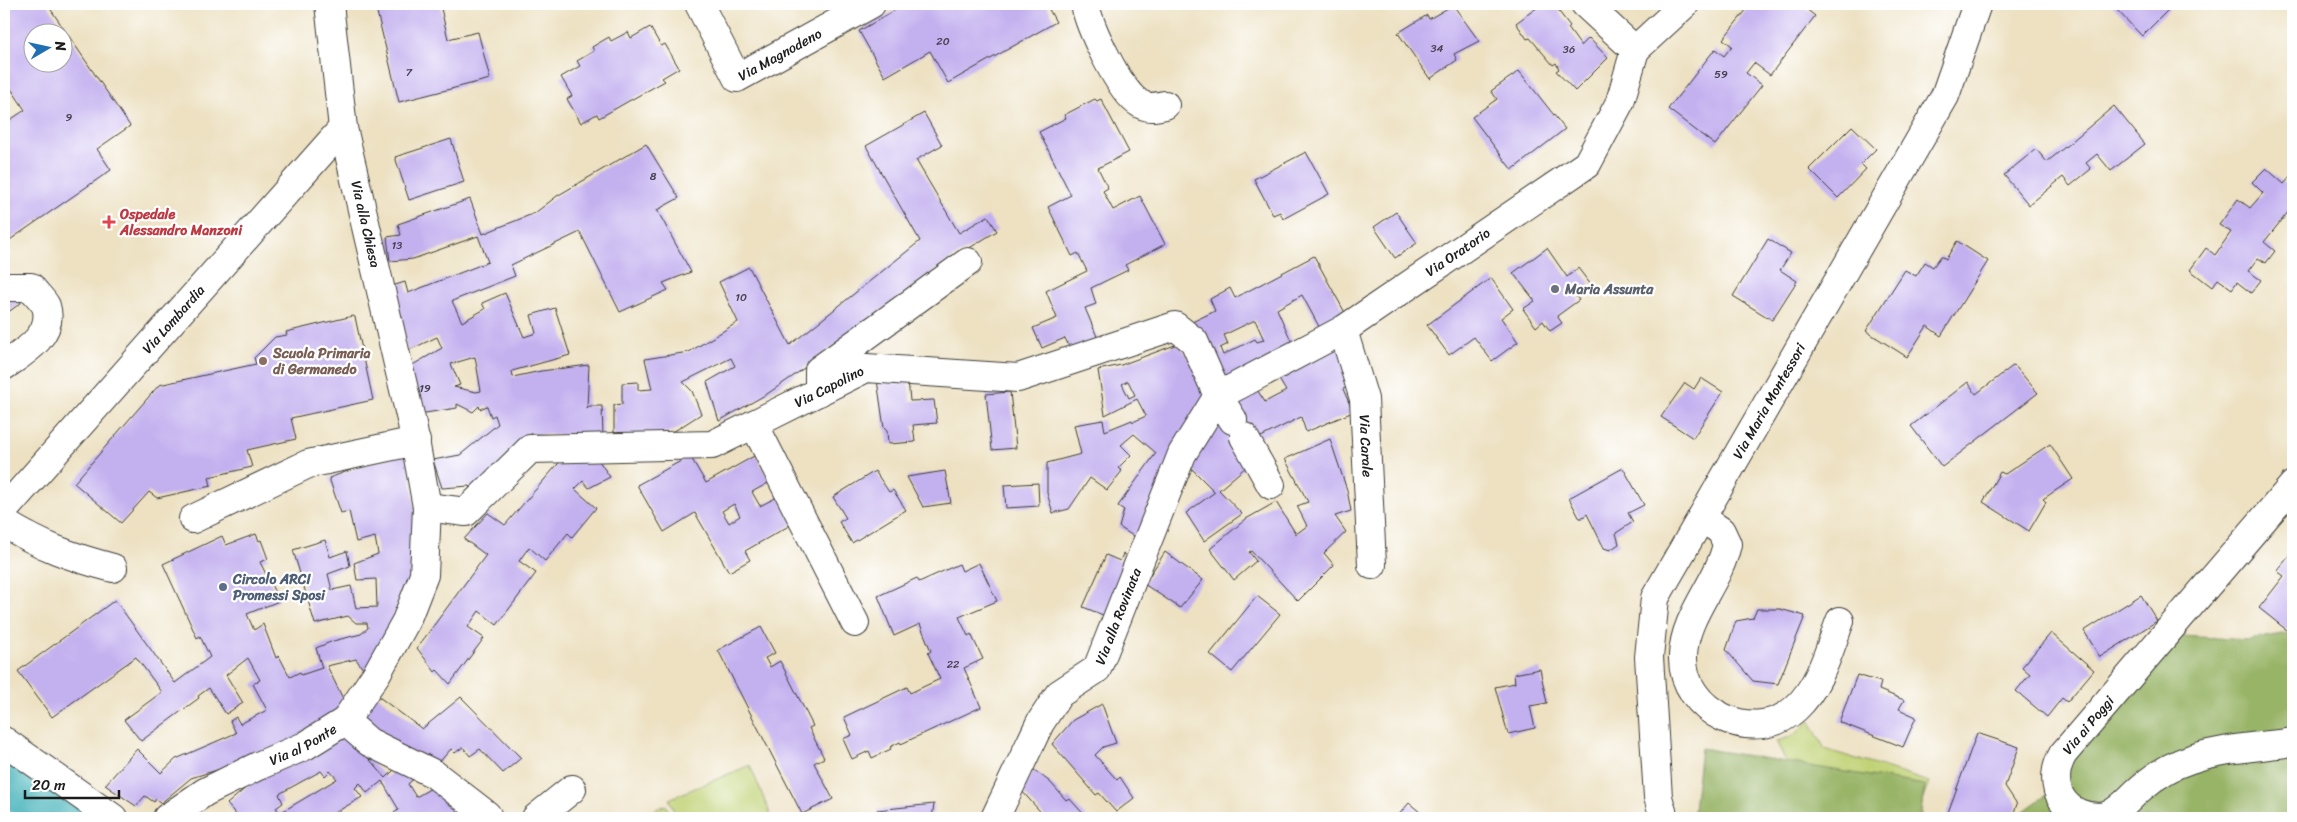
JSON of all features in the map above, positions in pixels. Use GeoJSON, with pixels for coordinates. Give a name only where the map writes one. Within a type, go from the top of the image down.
{"type":"FeatureCollection","features":[{"type":"Feature","properties":{"kind":"street","name":"Via alla Chiesa"},"geometry":{"type":"LineString","coordinates":[[329,4],[343,128],[416,441],[427,507],[424,575]]}},
{"type":"Feature","properties":{"kind":"street","name":"Via Magnodeno"},"geometry":{"type":"LineString","coordinates":[[699,4],[737,78],[871,4]]}},
{"type":"Feature","properties":{"kind":"street"},"geometry":{"type":"LineString","coordinates":[[1085,4],[1094,31],[1120,82],[1130,95],[1138,103],[1149,107],[1165,105]]}},
{"type":"Feature","properties":{"kind":"street"},"geometry":{"type":"LineString","coordinates":[[1585,4],[1635,50],[1685,4]]}},
{"type":"Feature","properties":{"kind":"street","name":"Via Maria Montessori"},"geometry":{"type":"LineString","coordinates":[[1664,818],[1658,797],[1649,657],[1655,598],[1945,96],[1977,4]]}},
{"type":"Feature","properties":{"kind":"street","name":"Via Oratorio"},"geometry":{"type":"LineString","coordinates":[[1218,396],[1343,330],[1588,164],[1620,102],[1635,50]]}},
{"type":"Feature","properties":{"kind":"street","name":"Via Lombardia"},"geometry":{"type":"LineString","coordinates":[[4,510],[343,128]]}},
{"type":"Feature","properties":{"kind":"street"},"geometry":{"type":"LineString","coordinates":[[819,392],[820,370],[968,262]]}},
{"type":"Feature","properties":{"kind":"street"},"geometry":{"type":"LineString","coordinates":[[4,366],[33,346],[46,325],[46,306],[31,288],[10,288]]}},
{"type":"Feature","properties":{"kind":"street","name":"Via Capolino"},"geometry":{"type":"LineString","coordinates":[[427,507],[466,512],[530,449],[712,445],[866,368],[1018,378],[1175,326],[1194,341],[1218,396]]}},
{"type":"Feature","properties":{"kind":"street","name":"Via Carale"},"geometry":{"type":"LineString","coordinates":[[1343,330],[1364,399],[1372,565]]}},
{"type":"Feature","properties":{"kind":"street"},"geometry":{"type":"LineString","coordinates":[[1218,396],[1239,428],[1271,486]]}},
{"type":"Feature","properties":{"kind":"street","name":"Via alla Rovinata"},"geometry":{"type":"LineString","coordinates":[[995,818],[1040,723],[1059,694],[1097,669],[1182,454],[1218,396]]}},
{"type":"Feature","properties":{"kind":"street"},"geometry":{"type":"LineString","coordinates":[[754,424],[855,623]]}},
{"type":"Feature","properties":{"kind":"street"},"geometry":{"type":"LineString","coordinates":[[193,519],[308,464],[416,441]]}},
{"type":"Feature","properties":{"kind":"street","name":"Via ai Poggi"},"geometry":{"type":"LineString","coordinates":[[2293,485],[2063,754],[2056,771],[2056,790],[2068,808],[2077,814],[2090,818],[2103,817],[2114,813],[2156,776],[2175,765],[2216,753],[2293,742]]}},
{"type":"Feature","properties":{"kind":"street"},"geometry":{"type":"LineString","coordinates":[[1702,518],[1724,534],[1727,544],[1684,640],[1683,658],[1687,678],[1696,696],[1710,711],[1726,720],[1744,724],[1762,724],[1780,719],[1795,710],[1808,696],[1817,680],[1840,621]]}},
{"type":"Feature","properties":{"kind":"street"},"geometry":{"type":"LineString","coordinates":[[4,523],[34,542],[73,558],[114,568]]}},
{"type":"Feature","properties":{"kind":"street","name":"Via al Ponte"},"geometry":{"type":"LineString","coordinates":[[166,818],[205,792],[305,746],[345,721],[387,656],[406,621],[424,575]]}},
{"type":"Feature","properties":{"kind":"street"},"geometry":{"type":"LineString","coordinates":[[345,721],[369,742],[434,774],[488,815],[488,818]]}},
{"type":"Feature","properties":{"kind":"street"},"geometry":{"type":"LineString","coordinates":[[4,741],[113,818]]}},
{"type":"Feature","properties":{"kind":"street"},"geometry":{"type":"LineString","coordinates":[[536,818],[572,789]]}},
{"type":"Feature","properties":{"kind":"green space"},"geometry":{"type":"Polygon","coordinates":[[[2293,632],[2293,818],[2014,818],[2056,788],[2148,634],[2249,640],[2293,632]]]}},
{"type":"Feature","properties":{"kind":"green space"},"geometry":{"type":"Polygon","coordinates":[[[1809,720],[1825,749],[1929,782],[1916,818],[1813,818],[1776,741],[1795,734],[1809,720]]]}},
{"type":"Feature","properties":{"kind":"green space"},"geometry":{"type":"Polygon","coordinates":[[[1701,748],[1925,785],[1920,818],[1693,818],[1701,748]]]}},
{"type":"Feature","properties":{"kind":"green space"},"geometry":{"type":"Polygon","coordinates":[[[750,765],[772,818],[677,818],[669,799],[750,765]]]}},
{"type":"Feature","properties":{"kind":"green space"},"geometry":{"type":"Polygon","coordinates":[[[666,805],[671,818],[634,818],[666,805]]]}},
{"type":"Feature","properties":{"kind":"building"},"geometry":{"type":"Polygon","coordinates":[[[4,4],[47,4],[59,22],[22,22],[22,72],[72,72],[72,41],[130,126],[97,149],[111,170],[4,244],[4,124],[25,110],[4,78],[4,4]]]}},
{"type":"Feature","properties":{"kind":"building"},"geometry":{"type":"Polygon","coordinates":[[[375,4],[440,4],[448,39],[478,32],[490,79],[399,102],[375,4]]]}},
{"type":"Feature","properties":{"kind":"building"},"geometry":{"type":"Polygon","coordinates":[[[906,4],[1046,4],[1056,22],[948,83],[930,51],[885,77],[859,31],[906,4]]]}},
{"type":"Feature","properties":{"kind":"building"},"geometry":{"type":"Polygon","coordinates":[[[1542,4],[1553,4],[1570,26],[1568,28],[1581,46],[1589,38],[1608,58],[1575,91],[1556,71],[1559,69],[1556,63],[1553,65],[1530,38],[1527,39],[1516,23],[1542,4]]]}},
{"type":"Feature","properties":{"kind":"building"},"geometry":{"type":"Polygon","coordinates":[[[1751,4],[1800,4],[1815,16],[1770,75],[1754,63],[1746,73],[1762,85],[1715,145],[1668,109],[1715,49],[1724,56],[1732,46],[1723,39],[1751,4]]]}},
{"type":"Feature","properties":{"kind":"building"},"geometry":{"type":"Polygon","coordinates":[[[2111,4],[2174,4],[2142,36],[2111,4]]]}},
{"type":"Feature","properties":{"kind":"building"},"geometry":{"type":"Polygon","coordinates":[[[1453,5],[1479,41],[1454,54],[1457,60],[1430,79],[1398,33],[1427,15],[1429,19],[1453,5]]]}},
{"type":"Feature","properties":{"kind":"building"},"geometry":{"type":"Polygon","coordinates":[[[650,27],[661,46],[665,44],[679,68],[662,78],[665,81],[599,118],[597,114],[581,123],[567,99],[572,96],[561,77],[580,66],[577,61],[594,51],[592,47],[609,37],[611,41],[628,32],[631,38],[650,27]]]}},
{"type":"Feature","properties":{"kind":"building"},"geometry":{"type":"Polygon","coordinates":[[[1519,71],[1565,129],[1512,170],[1472,117],[1497,99],[1491,91],[1519,71]]]}},
{"type":"Feature","properties":{"kind":"building"},"geometry":{"type":"Polygon","coordinates":[[[1095,99],[1097,101],[1101,99],[1129,152],[1098,168],[1108,188],[1103,191],[1113,210],[1140,196],[1165,244],[1125,265],[1128,270],[1091,288],[1096,304],[1085,308],[1098,339],[1071,351],[1065,338],[1042,348],[1033,328],[1057,318],[1046,291],[1087,271],[1078,253],[1072,256],[1048,207],[1071,195],[1039,132],[1066,118],[1064,115],[1095,99]]]}},
{"type":"Feature","properties":{"kind":"building"},"geometry":{"type":"Polygon","coordinates":[[[2114,106],[2145,144],[2111,171],[2097,154],[2086,163],[2091,169],[2070,186],[2063,177],[2029,205],[2004,175],[2036,149],[2047,162],[2114,106]]]}},
{"type":"Feature","properties":{"kind":"building"},"geometry":{"type":"Polygon","coordinates":[[[924,113],[942,145],[916,160],[959,233],[988,216],[997,231],[945,263],[792,377],[767,394],[719,421],[707,382],[735,366],[731,358],[683,382],[692,391],[701,414],[676,430],[663,434],[614,437],[614,405],[622,404],[622,383],[638,382],[638,390],[652,389],[645,359],[689,352],[738,322],[719,282],[749,267],[790,345],[920,241],[866,146],[924,113]]]}},
{"type":"Feature","properties":{"kind":"building"},"geometry":{"type":"Polygon","coordinates":[[[1852,126],[1876,149],[1861,164],[1866,169],[1838,198],[1809,169],[1852,126]]]}},
{"type":"Feature","properties":{"kind":"building"},"geometry":{"type":"Polygon","coordinates":[[[451,139],[464,182],[409,200],[395,157],[451,139]]]}},
{"type":"Feature","properties":{"kind":"building"},"geometry":{"type":"Polygon","coordinates":[[[646,144],[679,198],[657,210],[691,272],[663,283],[668,290],[620,312],[580,232],[511,265],[515,276],[452,301],[462,322],[485,309],[482,303],[505,293],[524,337],[536,333],[531,315],[555,308],[570,355],[512,371],[513,377],[541,371],[589,365],[587,408],[589,406],[602,406],[603,436],[531,434],[516,443],[477,498],[469,486],[442,488],[433,460],[460,455],[498,424],[495,415],[491,417],[487,406],[480,409],[479,406],[473,412],[457,404],[457,408],[419,414],[409,367],[442,348],[437,337],[407,351],[392,286],[405,282],[408,293],[488,262],[478,236],[413,259],[390,261],[387,237],[401,235],[398,224],[470,199],[483,234],[535,213],[557,196],[646,144]],[[475,357],[451,364],[460,385],[454,387],[476,392],[481,391],[475,357]]]}},
{"type":"Feature","properties":{"kind":"building"},"geometry":{"type":"Polygon","coordinates":[[[1306,152],[1329,194],[1283,219],[1280,212],[1273,215],[1254,179],[1306,152]]]}},
{"type":"Feature","properties":{"kind":"building"},"geometry":{"type":"Polygon","coordinates":[[[2266,168],[2284,184],[2293,174],[2293,206],[2264,242],[2275,251],[2266,263],[2258,258],[2248,271],[2261,280],[2251,293],[2237,282],[2232,289],[2218,279],[2212,287],[2190,270],[2206,248],[2215,255],[2231,232],[2219,225],[2238,199],[2250,208],[2263,193],[2252,182],[2266,168]]]}},
{"type":"Feature","properties":{"kind":"building"},"geometry":{"type":"Polygon","coordinates":[[[1396,212],[1417,243],[1395,258],[1374,227],[1396,212]]]}},
{"type":"Feature","properties":{"kind":"building"},"geometry":{"type":"Polygon","coordinates":[[[1768,239],[1791,253],[1780,270],[1797,281],[1772,320],[1733,296],[1768,239]]]}},
{"type":"Feature","properties":{"kind":"building"},"geometry":{"type":"Polygon","coordinates":[[[1957,241],[1988,261],[1941,336],[1927,326],[1907,357],[1866,331],[1905,270],[1916,276],[1925,262],[1933,267],[1941,256],[1946,259],[1957,241]]]}},
{"type":"Feature","properties":{"kind":"building","name":"Maria Assunta"},"geometry":{"type":"Polygon","coordinates":[[[1547,248],[1567,277],[1578,268],[1591,285],[1576,296],[1579,300],[1557,316],[1562,323],[1550,331],[1543,321],[1536,327],[1523,309],[1535,301],[1513,273],[1547,248]]]}},
{"type":"Feature","properties":{"kind":"building"},"geometry":{"type":"Polygon","coordinates":[[[1314,256],[1349,320],[1323,334],[1302,295],[1277,309],[1294,347],[1225,385],[1192,322],[1215,311],[1210,299],[1230,288],[1235,298],[1314,256]],[[1255,320],[1224,335],[1228,344],[1220,348],[1223,355],[1255,339],[1257,342],[1264,340],[1255,320]]]}},
{"type":"Feature","properties":{"kind":"building"},"geometry":{"type":"Polygon","coordinates":[[[4,278],[21,303],[4,315],[4,278]]]}},
{"type":"Feature","properties":{"kind":"building"},"geometry":{"type":"Polygon","coordinates":[[[1491,278],[1513,309],[1501,318],[1518,342],[1492,361],[1474,337],[1449,355],[1427,325],[1491,278]]]}},
{"type":"Feature","properties":{"kind":"building"},"geometry":{"type":"Polygon","coordinates":[[[355,317],[373,400],[291,418],[296,439],[247,450],[252,467],[209,477],[211,486],[157,498],[149,492],[121,523],[74,483],[159,385],[256,364],[254,358],[275,337],[287,335],[286,332],[355,317]]]}},
{"type":"Feature","properties":{"kind":"building"},"geometry":{"type":"Polygon","coordinates":[[[1338,339],[1353,385],[1343,389],[1353,412],[1306,432],[1301,417],[1255,440],[1247,466],[1219,490],[1242,514],[1204,541],[1186,513],[1215,492],[1184,461],[1236,397],[1254,385],[1265,402],[1286,391],[1274,371],[1338,339]]]}},
{"type":"Feature","properties":{"kind":"building"},"geometry":{"type":"Polygon","coordinates":[[[1175,345],[1181,346],[1211,392],[1141,541],[1119,527],[1124,510],[1118,506],[1156,453],[1134,434],[1121,445],[1131,455],[1118,468],[1122,471],[1107,490],[1090,478],[1069,509],[1053,513],[1047,493],[1047,463],[1081,454],[1074,425],[1103,420],[1105,431],[1146,416],[1137,399],[1105,415],[1098,370],[1121,365],[1175,345]],[[1128,381],[1122,384],[1129,398],[1135,395],[1128,381]]]}},
{"type":"Feature","properties":{"kind":"building"},"geometry":{"type":"Polygon","coordinates":[[[2014,365],[2038,393],[1942,467],[1911,426],[1968,382],[1976,394],[2014,365]]]}},
{"type":"Feature","properties":{"kind":"building"},"geometry":{"type":"Polygon","coordinates":[[[1701,378],[1723,392],[1693,438],[1661,417],[1685,383],[1694,389],[1701,378]]]}},
{"type":"Feature","properties":{"kind":"building"},"geometry":{"type":"Polygon","coordinates":[[[908,379],[910,401],[934,400],[937,423],[913,425],[915,442],[888,444],[877,380],[908,379]]]}},
{"type":"Feature","properties":{"kind":"building"},"geometry":{"type":"Polygon","coordinates":[[[1010,392],[1016,448],[992,450],[986,394],[1010,392]]]}},
{"type":"Feature","properties":{"kind":"building"},"geometry":{"type":"Polygon","coordinates":[[[1330,439],[1347,490],[1351,511],[1335,516],[1346,532],[1324,553],[1334,565],[1298,601],[1251,551],[1249,552],[1256,561],[1234,580],[1210,549],[1246,519],[1276,502],[1296,534],[1307,526],[1297,506],[1308,502],[1285,459],[1330,439]]]}},
{"type":"Feature","properties":{"kind":"building"},"geometry":{"type":"Polygon","coordinates":[[[2050,444],[2073,479],[2043,499],[2046,502],[2029,531],[1983,502],[2000,472],[2005,474],[2050,444]]]}},
{"type":"Feature","properties":{"kind":"building"},"geometry":{"type":"Polygon","coordinates":[[[408,455],[421,551],[368,676],[356,659],[327,666],[347,707],[291,747],[191,778],[161,803],[156,799],[154,802],[145,796],[136,806],[105,785],[137,749],[161,773],[176,759],[236,733],[230,721],[236,717],[240,724],[267,710],[253,684],[260,680],[248,658],[226,675],[243,703],[226,714],[209,688],[198,696],[199,698],[141,741],[124,720],[162,692],[136,657],[52,717],[18,671],[115,600],[175,683],[210,657],[200,636],[197,638],[163,564],[222,536],[226,545],[256,534],[259,541],[261,540],[268,559],[260,562],[279,601],[247,614],[253,628],[254,630],[263,624],[276,658],[279,656],[290,677],[300,672],[301,675],[322,668],[316,648],[333,641],[361,634],[368,628],[367,623],[356,623],[348,616],[315,624],[293,550],[325,540],[330,557],[347,551],[350,566],[328,574],[332,590],[351,586],[356,608],[377,607],[376,579],[357,580],[354,563],[378,554],[375,537],[356,542],[349,511],[341,513],[329,478],[378,460],[408,455]]]}},
{"type":"Feature","properties":{"kind":"building"},"geometry":{"type":"Polygon","coordinates":[[[756,455],[770,482],[752,492],[760,506],[779,496],[794,523],[745,551],[750,560],[729,572],[695,513],[664,532],[637,485],[690,456],[706,483],[756,455]],[[734,504],[722,511],[729,523],[740,516],[734,504]]]}},
{"type":"Feature","properties":{"kind":"building"},"geometry":{"type":"Polygon","coordinates":[[[564,457],[597,458],[610,477],[589,488],[583,481],[575,489],[596,508],[572,537],[568,533],[545,561],[529,547],[519,561],[536,573],[497,625],[479,611],[468,627],[484,638],[450,684],[437,670],[435,672],[417,648],[486,555],[464,539],[488,513],[505,525],[564,457]]]}},
{"type":"Feature","properties":{"kind":"building"},"geometry":{"type":"Polygon","coordinates":[[[1623,468],[1644,505],[1628,513],[1633,522],[1616,533],[1619,544],[1610,550],[1604,548],[1587,514],[1580,519],[1569,498],[1623,468]]]}},
{"type":"Feature","properties":{"kind":"building"},"geometry":{"type":"Polygon","coordinates":[[[875,471],[889,492],[893,490],[906,510],[852,543],[839,522],[846,518],[833,497],[875,471]]]}},
{"type":"Feature","properties":{"kind":"building"},"geometry":{"type":"Polygon","coordinates":[[[945,471],[951,503],[923,507],[907,477],[945,471]]]}},
{"type":"Feature","properties":{"kind":"building"},"geometry":{"type":"Polygon","coordinates":[[[1038,483],[1039,506],[1006,508],[1004,485],[1038,483]]]}},
{"type":"Feature","properties":{"kind":"building"},"geometry":{"type":"Polygon","coordinates":[[[2293,551],[2293,635],[2259,608],[2284,576],[2277,571],[2293,551]]]}},
{"type":"Feature","properties":{"kind":"building"},"geometry":{"type":"Polygon","coordinates":[[[1165,552],[1203,580],[1180,608],[1144,584],[1165,552]]]}},
{"type":"Feature","properties":{"kind":"building"},"geometry":{"type":"Polygon","coordinates":[[[1123,554],[1133,559],[1108,617],[1083,607],[1106,555],[1120,561],[1123,554]]]}},
{"type":"Feature","properties":{"kind":"building"},"geometry":{"type":"Polygon","coordinates":[[[979,563],[997,601],[959,617],[968,636],[971,634],[983,659],[964,668],[981,707],[901,744],[900,742],[890,747],[891,749],[872,758],[869,751],[852,759],[843,739],[852,735],[844,717],[907,687],[910,693],[940,679],[928,653],[931,651],[920,624],[894,636],[878,596],[917,578],[919,582],[959,564],[962,571],[979,563]]]}},
{"type":"Feature","properties":{"kind":"building"},"geometry":{"type":"Polygon","coordinates":[[[2141,595],[2157,621],[2100,657],[2084,631],[2141,595]]]}},
{"type":"Feature","properties":{"kind":"building"},"geometry":{"type":"Polygon","coordinates":[[[1257,596],[1280,614],[1232,672],[1210,654],[1257,596]]]}},
{"type":"Feature","properties":{"kind":"building"},"geometry":{"type":"Polygon","coordinates":[[[1757,609],[1780,609],[1805,616],[1778,684],[1753,681],[1726,650],[1736,621],[1753,618],[1757,609]]]}},
{"type":"Feature","properties":{"kind":"building"},"geometry":{"type":"Polygon","coordinates":[[[761,627],[775,653],[765,658],[770,667],[780,661],[813,726],[809,728],[824,758],[814,763],[833,799],[802,814],[718,650],[761,627]]]}},
{"type":"Feature","properties":{"kind":"building"},"geometry":{"type":"Polygon","coordinates":[[[2051,633],[2094,670],[2067,702],[2062,698],[2047,717],[2016,691],[2030,674],[2022,667],[2051,633]]]}},
{"type":"Feature","properties":{"kind":"building"},"geometry":{"type":"Polygon","coordinates":[[[1540,669],[1547,703],[1530,706],[1535,728],[1508,734],[1495,687],[1515,683],[1514,674],[1540,669]]]}},
{"type":"Feature","properties":{"kind":"building"},"geometry":{"type":"Polygon","coordinates":[[[1857,675],[1881,682],[1879,690],[1904,700],[1899,709],[1916,717],[1903,747],[1839,722],[1857,675]]]}},
{"type":"Feature","properties":{"kind":"building"},"geometry":{"type":"Polygon","coordinates":[[[375,694],[422,729],[461,697],[521,758],[503,773],[480,749],[470,756],[463,747],[455,753],[451,749],[435,767],[373,736],[357,718],[375,694]]]}},
{"type":"Feature","properties":{"kind":"building"},"geometry":{"type":"Polygon","coordinates":[[[1102,704],[1116,743],[1103,747],[1095,755],[1117,780],[1120,777],[1134,798],[1116,812],[1099,793],[1096,795],[1052,744],[1073,720],[1102,704]]]}},
{"type":"Feature","properties":{"kind":"building"},"geometry":{"type":"Polygon","coordinates":[[[344,731],[386,778],[402,762],[422,771],[408,784],[416,797],[440,783],[449,793],[462,817],[470,813],[474,818],[384,818],[399,810],[382,781],[367,793],[360,783],[355,788],[362,797],[326,818],[239,818],[227,804],[263,773],[344,731]],[[321,771],[279,794],[283,803],[276,808],[280,813],[337,779],[330,771],[325,776],[321,771]]]}},
{"type":"Feature","properties":{"kind":"building"},"geometry":{"type":"Polygon","coordinates":[[[1977,733],[2019,747],[2005,786],[2017,804],[2012,818],[1946,818],[1977,733]]]}},
{"type":"Feature","properties":{"kind":"building"},"geometry":{"type":"Polygon","coordinates":[[[1034,770],[1050,782],[1066,800],[1069,798],[1087,818],[1046,818],[1021,790],[1034,770]]]}},
{"type":"Feature","properties":{"kind":"building"},"geometry":{"type":"Polygon","coordinates":[[[1409,803],[1427,818],[1396,818],[1409,803]]]}},
{"type":"Feature","properties":{"kind":"building"},"geometry":{"type":"Polygon","coordinates":[[[934,804],[932,818],[878,818],[877,810],[934,804]]]}},
{"type":"Feature","properties":{"kind":"building"},"geometry":{"type":"Polygon","coordinates":[[[4,808],[19,818],[4,818],[4,808]]]}},
{"type":"Feature","properties":{"kind":"waterway"},"geometry":{"type":"LineString","coordinates":[[4,771],[64,818]]}},
{"type":"Feature","properties":{"kind":"place","name":"Ospedale Alessandro Manzoni"},"geometry":{"type":"Point","coordinates":[109,222]}},
{"type":"Feature","properties":{"kind":"place","name":"Maria Assunta"},"geometry":{"type":"Point","coordinates":[1555,289]}},
{"type":"Feature","properties":{"kind":"place","name":"Scuola Primaria di Germanedo"},"geometry":{"type":"Point","coordinates":[263,361]}},
{"type":"Feature","properties":{"kind":"place","name":"Circolo ARCI Promessi Sposi"},"geometry":{"type":"Point","coordinates":[223,587]}}]}
